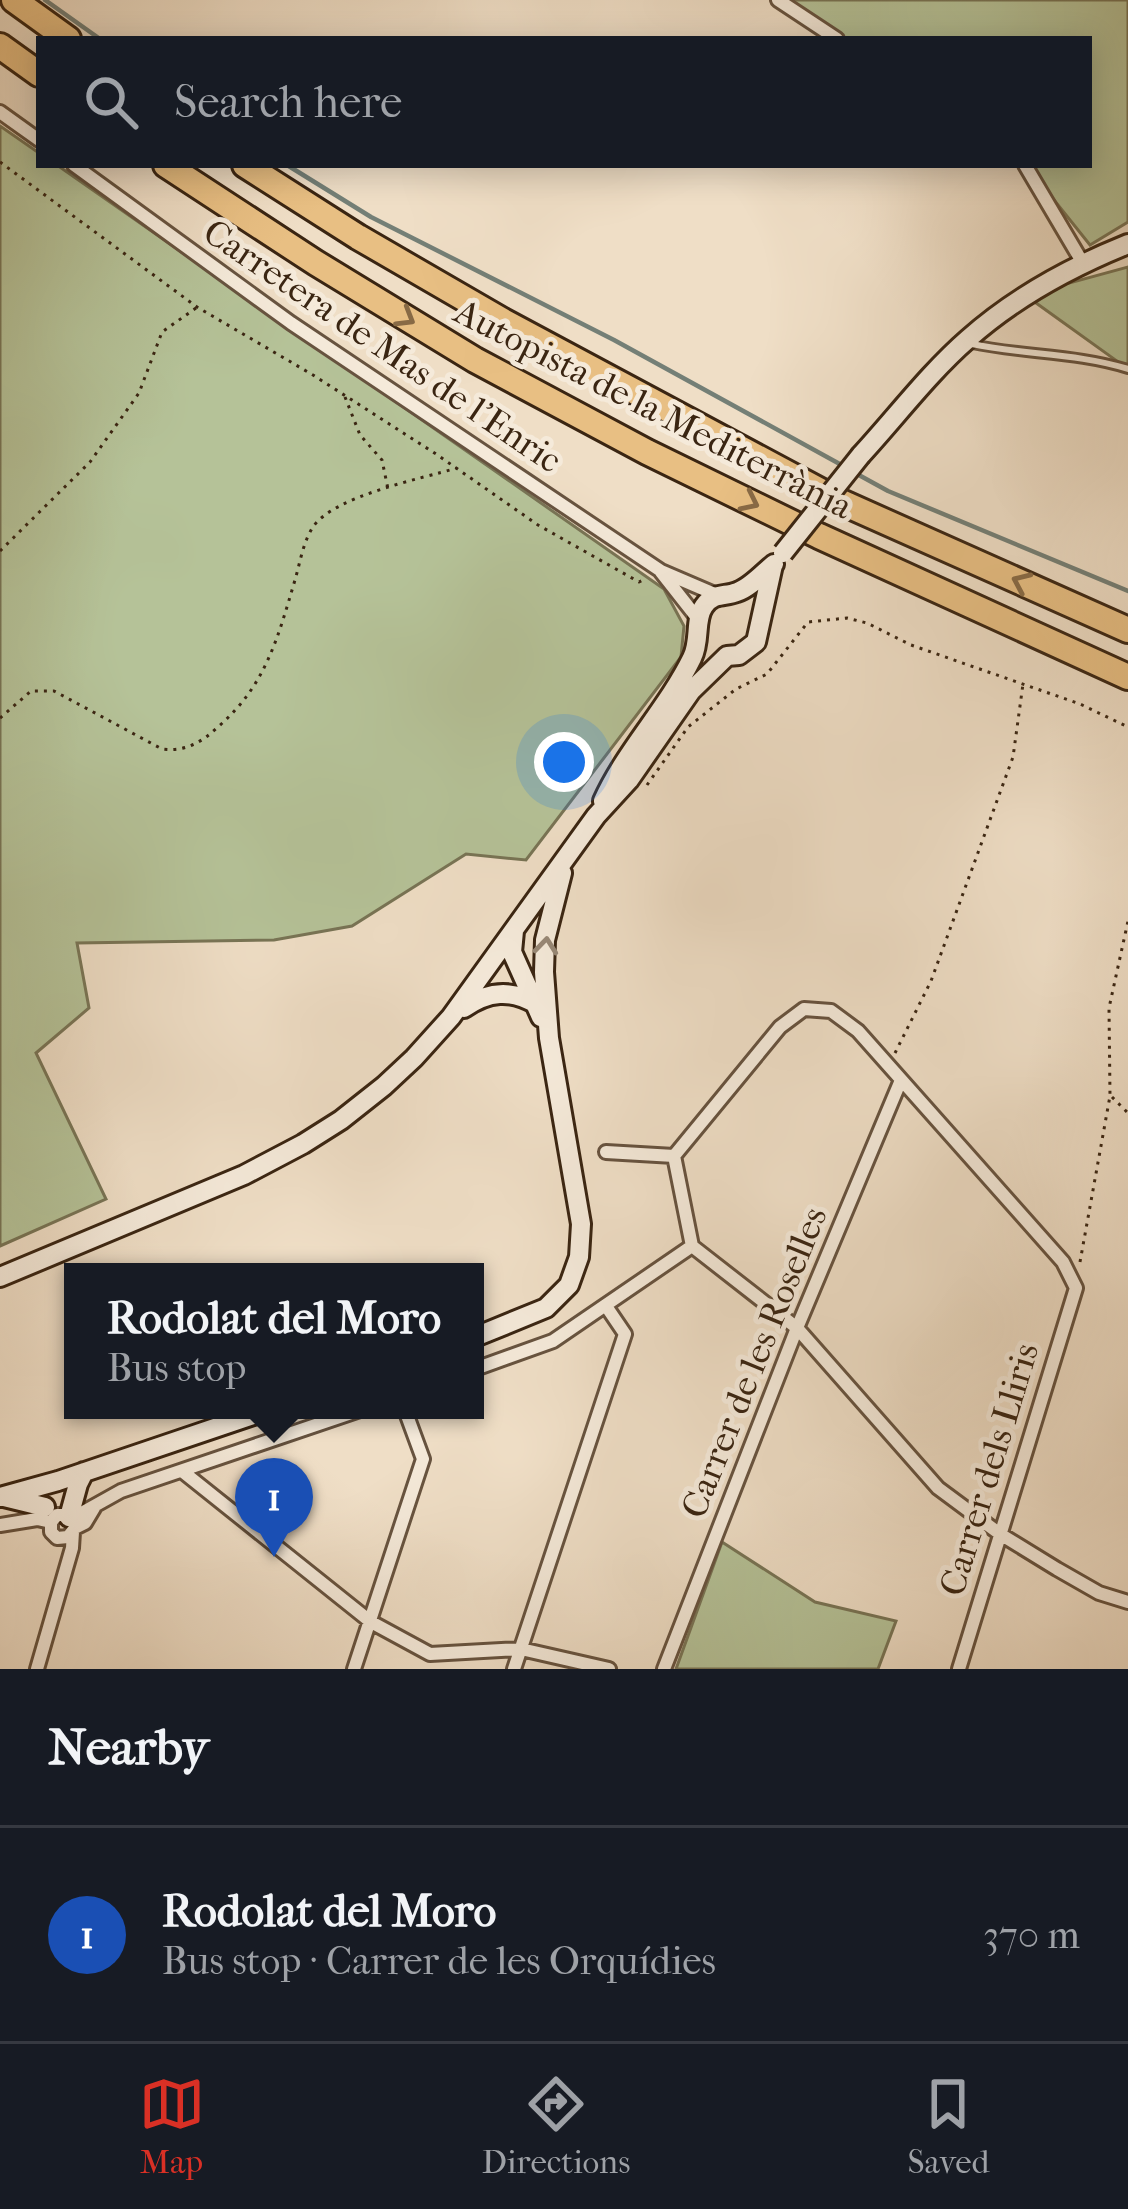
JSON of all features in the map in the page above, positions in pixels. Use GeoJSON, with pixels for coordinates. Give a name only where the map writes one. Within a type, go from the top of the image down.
{"type":"FeatureCollection","features":[{"type":"Feature","properties":{"kind":"highway"},"geometry":{"type":"LineString","coordinates":[[14,0],[64,36]]}},
{"type":"Feature","properties":{"kind":"highway"},"geometry":{"type":"LineString","coordinates":[[0,46],[36,72]]}},
{"type":"Feature","properties":{"kind":"highway","name":"Autopista de la Mediterrània"},"geometry":{"type":"LineString","coordinates":[[171,168],[476,360],[646,452],[1128,677]]}},
{"type":"Feature","properties":{"kind":"highway","name":"Autopista de la Mediterrània"},"geometry":{"type":"LineString","coordinates":[[250,168],[503,320],[841,502],[1128,630]]}},
{"type":"Feature","properties":{"kind":"main road"},"geometry":{"type":"LineString","coordinates":[[596,816],[614,776],[680,679],[708,601],[727,594],[778,559],[861,455],[964,342],[1024,295],[1128,244]]}},
{"type":"Feature","properties":{"kind":"main road"},"geometry":{"type":"LineString","coordinates":[[699,628],[710,649],[728,656],[739,655],[757,641],[778,559]]}},
{"type":"Feature","properties":{"kind":"main road"},"geometry":{"type":"LineString","coordinates":[[727,594],[749,599],[761,620]]}},
{"type":"Feature","properties":{"kind":"main road"},"geometry":{"type":"LineString","coordinates":[[0,1277],[244,1175],[341,1120],[384,1086],[451,1017],[691,691],[728,656]]}},
{"type":"Feature","properties":{"kind":"main road"},"geometry":{"type":"LineString","coordinates":[[484,1333],[546,1308],[576,1273],[580,1224],[544,972],[545,940],[567,857]]}},
{"type":"Feature","properties":{"kind":"main road"},"geometry":{"type":"LineString","coordinates":[[514,929],[512,952],[550,1038]]}},
{"type":"Feature","properties":{"kind":"main road"},"geometry":{"type":"LineString","coordinates":[[451,1017],[475,1000],[496,993],[511,993],[536,1004]]}},
{"type":"Feature","properties":{"kind":"main road"},"geometry":{"type":"LineString","coordinates":[[1,1497],[241,1419]]}},
{"type":"Feature","properties":{"kind":"main road"},"geometry":{"type":"LineString","coordinates":[[62,1522],[84,1472]]}},
{"type":"Feature","properties":{"kind":"main road"},"geometry":{"type":"LineString","coordinates":[[51,1483],[62,1522]]}},
{"type":"Feature","properties":{"kind":"main road"},"geometry":{"type":"LineString","coordinates":[[1,1497],[62,1522]]}},
{"type":"Feature","properties":{"kind":"street"},"geometry":{"type":"LineString","coordinates":[[778,0],[832,36]]}},
{"type":"Feature","properties":{"kind":"street"},"geometry":{"type":"LineString","coordinates":[[0,112],[36,138]]}},
{"type":"Feature","properties":{"kind":"street","name":"Carretera de Mas de l'Enric"},"geometry":{"type":"LineString","coordinates":[[78,168],[291,323],[661,571]]}},
{"type":"Feature","properties":{"kind":"street"},"geometry":{"type":"LineString","coordinates":[[1027,168],[1084,265]]}},
{"type":"Feature","properties":{"kind":"street"},"geometry":{"type":"LineString","coordinates":[[661,571],[727,594]]}},
{"type":"Feature","properties":{"kind":"street"},"geometry":{"type":"LineString","coordinates":[[661,571],[699,628]]}},
{"type":"Feature","properties":{"kind":"street"},"geometry":{"type":"LineString","coordinates":[[674,1156],[780,1027],[804,1009],[831,1011],[858,1031],[889,1065],[1063,1262],[1076,1288]]}},
{"type":"Feature","properties":{"kind":"street","name":"Carrer de les Roselles"},"geometry":{"type":"LineString","coordinates":[[664,1669],[796,1328],[902,1080]]}},
{"type":"Feature","properties":{"kind":"street"},"geometry":{"type":"LineString","coordinates":[[606,1152],[674,1156]]}},
{"type":"Feature","properties":{"kind":"street"},"geometry":{"type":"LineString","coordinates":[[674,1156],[692,1246],[796,1328],[938,1488],[1000,1534],[1099,1593],[1128,1602]]}},
{"type":"Feature","properties":{"kind":"street"},"geometry":{"type":"LineString","coordinates":[[484,1367],[553,1341],[692,1246]]}},
{"type":"Feature","properties":{"kind":"street","name":"Carrer dels Lliris"},"geometry":{"type":"LineString","coordinates":[[958,1669],[1076,1288]]}},
{"type":"Feature","properties":{"kind":"street"},"geometry":{"type":"LineString","coordinates":[[514,1669],[625,1334],[606,1306]]}},
{"type":"Feature","properties":{"kind":"street"},"geometry":{"type":"LineString","coordinates":[[0,1525],[38,1519],[85,1523],[94,1508],[121,1491],[334,1419]]}},
{"type":"Feature","properties":{"kind":"street"},"geometry":{"type":"LineString","coordinates":[[354,1669],[423,1459],[408,1419]]}},
{"type":"Feature","properties":{"kind":"street"},"geometry":{"type":"LineString","coordinates":[[182,1471],[371,1622],[430,1654],[521,1649],[609,1669]]}},
{"type":"Feature","properties":{"kind":"street"},"geometry":{"type":"LineString","coordinates":[[37,1669],[72,1548],[62,1522]]}},
{"type":"Feature","properties":{"kind":"lane"},"geometry":{"type":"LineString","coordinates":[[964,342],[1128,369]]}},
{"type":"Feature","properties":{"kind":"path"},"geometry":{"type":"LineString","coordinates":[[0,162],[197,307],[458,468],[538,526],[639,582],[661,571]]}},
{"type":"Feature","properties":{"kind":"path"},"geometry":{"type":"LineString","coordinates":[[0,551],[90,462],[139,393],[162,332],[197,307]]}},
{"type":"Feature","properties":{"kind":"path"},"geometry":{"type":"LineString","coordinates":[[344,396],[360,435],[382,460],[388,489]]}},
{"type":"Feature","properties":{"kind":"path"},"geometry":{"type":"LineString","coordinates":[[0,718],[31,691],[54,691],[162,749],[179,751],[204,740],[232,716],[261,679],[277,644],[312,528],[329,511],[353,499],[458,468]]}},
{"type":"Feature","properties":{"kind":"path"},"geometry":{"type":"LineString","coordinates":[[629,780],[643,788],[651,782],[688,727],[736,689],[767,674],[808,622],[847,618],[866,623],[911,644],[1080,704],[1128,727]]}},
{"type":"Feature","properties":{"kind":"path"},"geometry":{"type":"LineString","coordinates":[[889,1065],[931,981],[978,856],[1012,757],[1023,684]]}},
{"type":"Feature","properties":{"kind":"path"},"geometry":{"type":"LineString","coordinates":[[1076,1288],[1110,1096],[1109,1008],[1128,921]]}},
{"type":"Feature","properties":{"kind":"path"},"geometry":{"type":"LineString","coordinates":[[1110,1096],[1128,1113]]}},
{"type":"Feature","properties":{"kind":"green space"},"geometry":{"type":"Polygon","coordinates":[[[774,0],[1128,0],[1128,222],[1090,245],[1028,168],[1092,168],[1092,36],[830,36],[774,0]]]}},
{"type":"Feature","properties":{"kind":"green space"},"geometry":{"type":"Polygon","coordinates":[[[0,126],[36,151],[36,168],[61,168],[664,589],[684,626],[681,657],[526,860],[466,854],[352,926],[274,940],[77,943],[89,1008],[36,1053],[106,1199],[0,1246],[0,126]]]}},
{"type":"Feature","properties":{"kind":"green space"},"geometry":{"type":"Polygon","coordinates":[[[1128,267],[1128,369],[1025,295],[1128,267]]]}},
{"type":"Feature","properties":{"kind":"green space"},"geometry":{"type":"Polygon","coordinates":[[[722,1542],[815,1602],[896,1621],[878,1669],[676,1669],[722,1542]]]}},
{"type":"Feature","properties":{"kind":"waterway"},"geometry":{"type":"LineString","coordinates":[[45,0],[96,36]]}},
{"type":"Feature","properties":{"kind":"waterway"},"geometry":{"type":"LineString","coordinates":[[292,168],[371,217],[614,340],[847,468]]}},
{"type":"Feature","properties":{"kind":"waterway"},"geometry":{"type":"LineString","coordinates":[[857,474],[1128,591]]}},
{"type":"Feature","properties":{"kind":"place","name":"Rodolat del Moro"},"geometry":{"type":"Point","coordinates":[274,1557]}}]}
